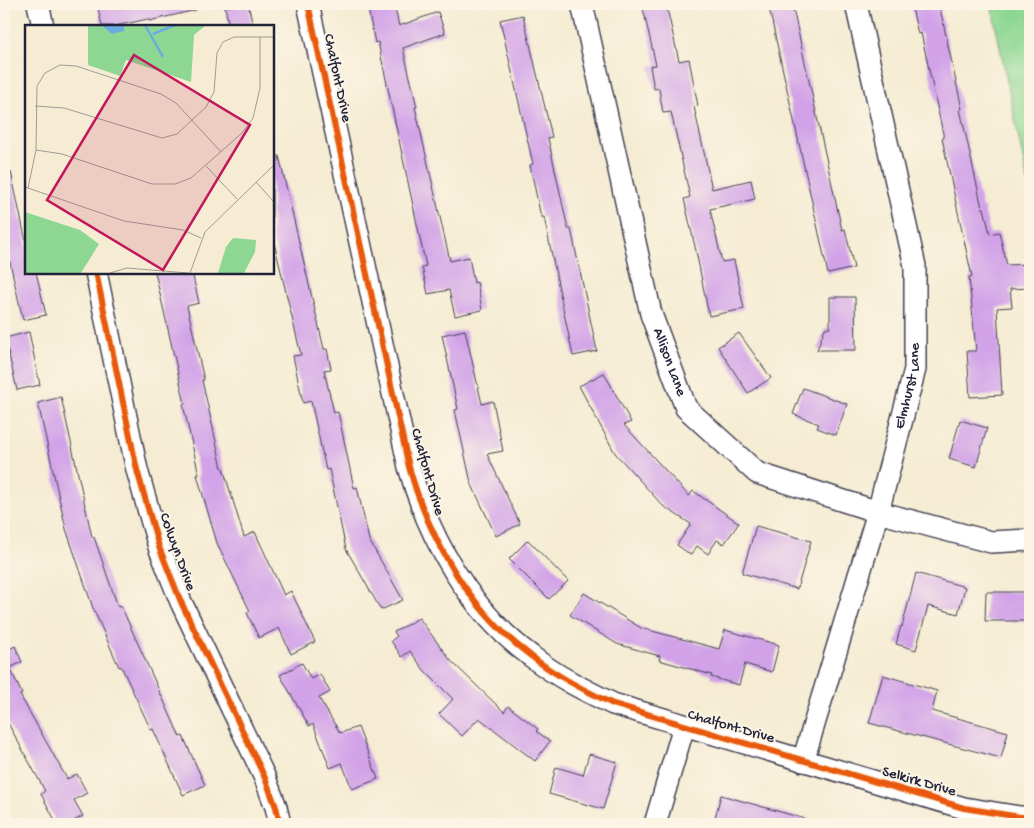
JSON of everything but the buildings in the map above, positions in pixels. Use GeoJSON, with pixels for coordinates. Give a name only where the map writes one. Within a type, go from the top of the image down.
{"type":"FeatureCollection","features":[{"type":"Feature","properties":{"kind":"street"},"geometry":{"type":"LineString","coordinates":[[38,4],[42,25]]}},
{"type":"Feature","properties":{"kind":"street","name":"Chalfont Drive"},"geometry":{"type":"LineString","coordinates":[[308,4],[409,467],[418,498],[431,530],[448,562],[472,595],[507,636],[530,656],[573,685],[613,704],[803,761]]}},
{"type":"Feature","properties":{"kind":"street","name":"Allison Lane"},"geometry":{"type":"LineString","coordinates":[[582,4],[651,314],[686,408],[757,473],[878,512],[991,542],[1030,540]]}},
{"type":"Feature","properties":{"kind":"street","name":"Elmhurst Lane"},"geometry":{"type":"LineString","coordinates":[[803,761],[878,512],[915,369],[915,266],[856,4]]}},
{"type":"Feature","properties":{"kind":"street","name":"Colwyn Drive"},"geometry":{"type":"LineString","coordinates":[[96,274],[137,470],[159,547],[181,602],[265,778],[280,824]]}},
{"type":"Feature","properties":{"kind":"street"},"geometry":{"type":"LineString","coordinates":[[655,824],[684,726]]}},
{"type":"Feature","properties":{"kind":"street","name":"Selkirk Drive"},"geometry":{"type":"LineString","coordinates":[[803,761],[964,808],[1030,817]]}},
{"type":"Feature","properties":{"kind":"green space"},"geometry":{"type":"Polygon","coordinates":[[[991,4],[1030,4],[1030,193],[991,4]]]}},
{"type":"Feature","properties":{"kind":"cycle path"},"geometry":{"type":"LineString","coordinates":[[308,4],[409,467],[417,494],[440,547],[455,572],[489,618],[509,638],[550,670],[613,704],[964,808],[1030,817]]}},
{"type":"Feature","properties":{"kind":"cycle path"},"geometry":{"type":"LineString","coordinates":[[96,274],[137,470],[159,547],[181,602],[265,778],[280,824]]}}]}
